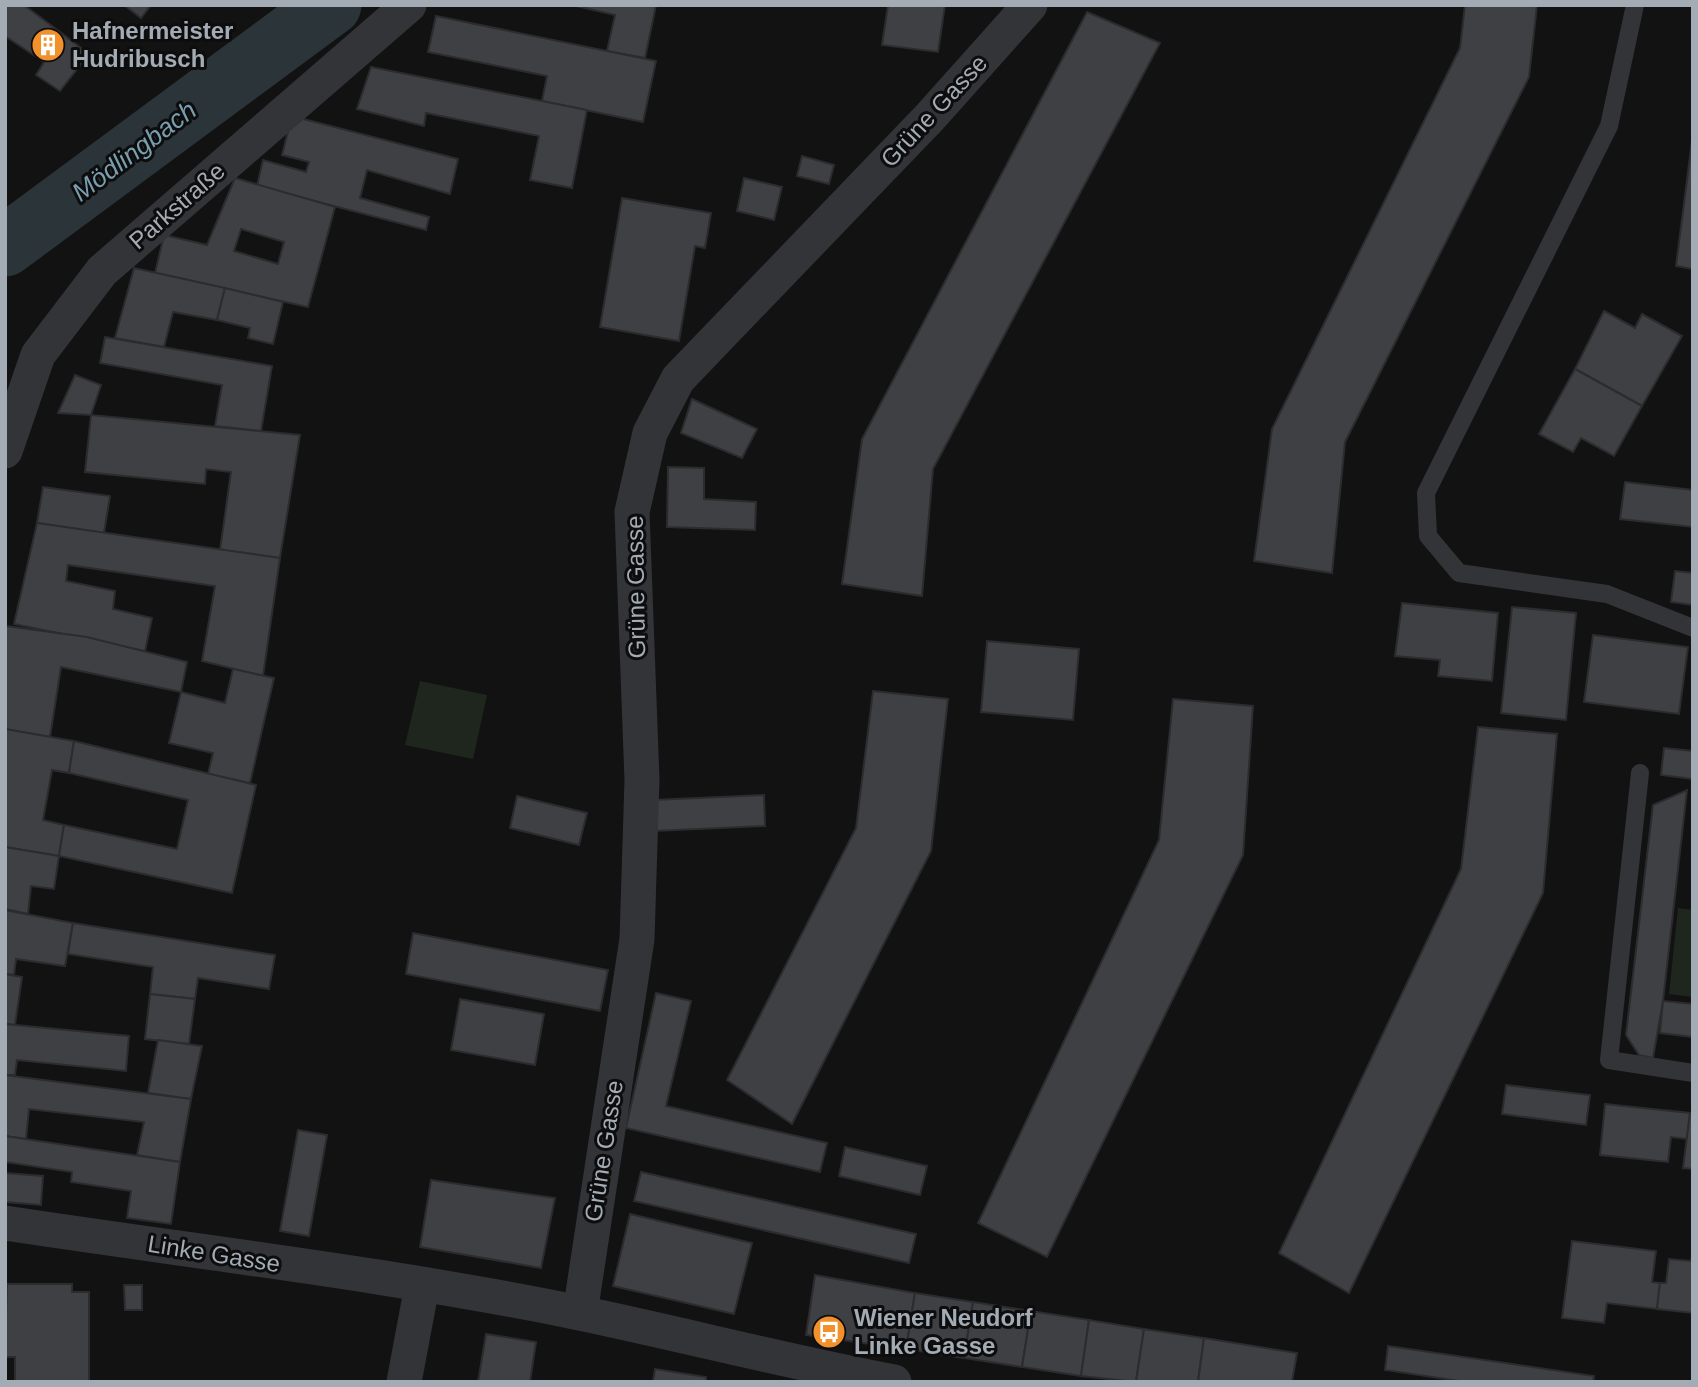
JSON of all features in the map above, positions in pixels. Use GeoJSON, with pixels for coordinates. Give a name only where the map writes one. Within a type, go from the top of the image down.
{"type":"FeatureCollection","features":[{"type":"Feature","properties":{"kind":"street","name":"Parkstraße"},"geometry":{"type":"LineString","coordinates":[[5,451],[38,355],[102,271],[409,5]]}},
{"type":"Feature","properties":{"kind":"street","name":"Grüne Gasse"},"geometry":{"type":"LineString","coordinates":[[579,1313],[637,939],[642,780],[632,512],[650,433],[678,379],[930,117],[1030,5]]}},
{"type":"Feature","properties":{"kind":"street","name":"Linke Gasse"},"geometry":{"type":"LineString","coordinates":[[5,1223],[422,1286],[579,1313],[741,1367],[894,1382]]}},
{"type":"Feature","properties":{"kind":"street"},"geometry":{"type":"LineString","coordinates":[[404,1382],[422,1286]]}},
{"type":"Feature","properties":{"kind":"lane"},"geometry":{"type":"LineString","coordinates":[[1635,5],[1609,126],[1426,493],[1428,536],[1460,573],[1607,594],[1693,628]]}},
{"type":"Feature","properties":{"kind":"lane"},"geometry":{"type":"LineString","coordinates":[[1640,772],[1609,1060],[1693,1073]]}},
{"type":"Feature","properties":{"kind":"shaded area"},"geometry":{"type":"Polygon","coordinates":[[[420,681],[487,695],[473,759],[405,745],[420,681]]]}},
{"type":"Feature","properties":{"kind":"shaded area"},"geometry":{"type":"Polygon","coordinates":[[[1678,908],[1693,910],[1693,997],[1669,994],[1678,908]]]}},
{"type":"Feature","properties":{"kind":"building","name":"Hafnermeister Hudribusch"},"geometry":{"type":"Polygon","coordinates":[[[5,5],[24,5],[89,54],[60,91],[36,75],[44,62],[5,36],[5,5]]]}},
{"type":"Feature","properties":{"kind":"building"},"geometry":{"type":"Polygon","coordinates":[[[124,5],[151,5],[141,18],[124,5]]]}},
{"type":"Feature","properties":{"kind":"building"},"geometry":{"type":"Polygon","coordinates":[[[572,5],[656,5],[645,58],[607,51],[615,15],[572,5]]]}},
{"type":"Feature","properties":{"kind":"building"},"geometry":{"type":"Polygon","coordinates":[[[888,5],[945,5],[938,52],[882,45],[888,5]]]}},
{"type":"Feature","properties":{"kind":"building"},"geometry":{"type":"Polygon","coordinates":[[[1465,5],[1537,5],[1529,77],[1345,442],[1332,573],[1254,561],[1272,429],[1460,48],[1465,5]]]}},
{"type":"Feature","properties":{"kind":"building"},"geometry":{"type":"Polygon","coordinates":[[[1087,12],[1160,43],[933,469],[922,596],[842,584],[862,439],[1087,12]]]}},
{"type":"Feature","properties":{"kind":"building"},"geometry":{"type":"Polygon","coordinates":[[[436,16],[656,61],[643,122],[542,101],[547,76],[428,52],[436,16]]]}},
{"type":"Feature","properties":{"kind":"building"},"geometry":{"type":"Polygon","coordinates":[[[371,67],[587,110],[572,188],[530,180],[539,136],[426,113],[424,126],[357,109],[371,67]]]}},
{"type":"Feature","properties":{"kind":"building"},"geometry":{"type":"Polygon","coordinates":[[[292,116],[458,159],[450,194],[367,170],[360,198],[429,217],[426,230],[257,186],[263,160],[306,172],[309,162],[282,155],[292,116]]]}},
{"type":"Feature","properties":{"kind":"building"},"geometry":{"type":"Polygon","coordinates":[[[1693,133],[1693,269],[1676,266],[1693,133]]]}},
{"type":"Feature","properties":{"kind":"building"},"geometry":{"type":"Polygon","coordinates":[[[802,156],[834,165],[829,184],[797,176],[802,156]]]}},
{"type":"Feature","properties":{"kind":"building"},"geometry":{"type":"Polygon","coordinates":[[[235,178],[335,207],[308,307],[155,273],[164,235],[207,245],[235,178]],[[241,229],[234,251],[278,264],[284,242],[241,229]]]}},
{"type":"Feature","properties":{"kind":"building"},"geometry":{"type":"Polygon","coordinates":[[[744,178],[782,187],[774,220],[737,211],[744,178]]]}},
{"type":"Feature","properties":{"kind":"building"},"geometry":{"type":"Polygon","coordinates":[[[622,198],[711,213],[705,248],[695,246],[679,341],[600,327],[622,198]]]}},
{"type":"Feature","properties":{"kind":"building"},"geometry":{"type":"Polygon","coordinates":[[[134,268],[225,288],[217,320],[173,312],[164,347],[115,338],[134,268]]]}},
{"type":"Feature","properties":{"kind":"building"},"geometry":{"type":"Polygon","coordinates":[[[225,288],[283,302],[273,344],[248,338],[250,328],[217,320],[225,288]]]}},
{"type":"Feature","properties":{"kind":"building"},"geometry":{"type":"Polygon","coordinates":[[[1604,311],[1635,328],[1642,314],[1682,336],[1642,406],[1575,369],[1604,311]]]}},
{"type":"Feature","properties":{"kind":"building"},"geometry":{"type":"Polygon","coordinates":[[[105,337],[272,366],[261,431],[215,426],[222,385],[100,363],[105,337]]]}},
{"type":"Feature","properties":{"kind":"building"},"geometry":{"type":"Polygon","coordinates":[[[1575,369],[1642,406],[1614,456],[1581,438],[1573,452],[1539,434],[1575,369]]]}},
{"type":"Feature","properties":{"kind":"building"},"geometry":{"type":"Polygon","coordinates":[[[75,375],[101,385],[91,415],[58,413],[75,375]]]}},
{"type":"Feature","properties":{"kind":"building"},"geometry":{"type":"Polygon","coordinates":[[[692,399],[757,429],[742,458],[681,433],[692,399]]]}},
{"type":"Feature","properties":{"kind":"building"},"geometry":{"type":"Polygon","coordinates":[[[91,415],[300,435],[280,558],[220,550],[231,472],[206,469],[205,484],[85,472],[91,415]]]}},
{"type":"Feature","properties":{"kind":"building"},"geometry":{"type":"Polygon","coordinates":[[[668,467],[704,468],[704,499],[756,502],[755,530],[667,527],[668,467]]]}},
{"type":"Feature","properties":{"kind":"building"},"geometry":{"type":"Polygon","coordinates":[[[1625,482],[1693,490],[1693,527],[1620,519],[1625,482]]]}},
{"type":"Feature","properties":{"kind":"building"},"geometry":{"type":"Polygon","coordinates":[[[43,487],[110,496],[104,533],[37,523],[43,487]]]}},
{"type":"Feature","properties":{"kind":"building"},"geometry":{"type":"Polygon","coordinates":[[[37,523],[280,558],[263,676],[202,661],[215,586],[68,565],[66,581],[115,591],[113,609],[152,618],[145,651],[14,624],[37,523]]]}},
{"type":"Feature","properties":{"kind":"building"},"geometry":{"type":"Polygon","coordinates":[[[1675,571],[1693,573],[1693,605],[1671,602],[1675,571]]]}},
{"type":"Feature","properties":{"kind":"building"},"geometry":{"type":"Polygon","coordinates":[[[1402,603],[1498,613],[1492,681],[1438,676],[1440,660],[1395,656],[1402,603]]]}},
{"type":"Feature","properties":{"kind":"building"},"geometry":{"type":"Polygon","coordinates":[[[1512,607],[1576,613],[1566,720],[1501,713],[1512,607]]]}},
{"type":"Feature","properties":{"kind":"building"},"geometry":{"type":"Polygon","coordinates":[[[6,626],[87,637],[187,662],[181,692],[61,667],[50,737],[5,729],[6,626]]]}},
{"type":"Feature","properties":{"kind":"building"},"geometry":{"type":"Polygon","coordinates":[[[1593,635],[1688,647],[1679,714],[1584,702],[1593,635]]]}},
{"type":"Feature","properties":{"kind":"building"},"geometry":{"type":"Polygon","coordinates":[[[987,641],[1079,649],[1073,720],[981,712],[987,641]]]}},
{"type":"Feature","properties":{"kind":"building"},"geometry":{"type":"Polygon","coordinates":[[[233,669],[274,678],[250,783],[208,774],[213,753],[169,743],[181,692],[225,703],[233,669]]]}},
{"type":"Feature","properties":{"kind":"building"},"geometry":{"type":"Polygon","coordinates":[[[873,691],[948,699],[931,851],[792,1124],[727,1080],[856,828],[873,691]]]}},
{"type":"Feature","properties":{"kind":"building"},"geometry":{"type":"Polygon","coordinates":[[[1173,699],[1253,706],[1243,855],[1047,1257],[978,1223],[1159,840],[1173,699]]]}},
{"type":"Feature","properties":{"kind":"building"},"geometry":{"type":"Polygon","coordinates":[[[1478,727],[1557,734],[1543,893],[1349,1293],[1279,1253],[1461,869],[1478,727]]]}},
{"type":"Feature","properties":{"kind":"building"},"geometry":{"type":"Polygon","coordinates":[[[5,729],[74,741],[69,773],[52,770],[43,820],[64,825],[59,856],[5,847],[5,729]]]}},
{"type":"Feature","properties":{"kind":"building"},"geometry":{"type":"Polygon","coordinates":[[[74,741],[256,785],[232,893],[59,856],[64,825],[177,849],[188,800],[69,773],[74,741]]]}},
{"type":"Feature","properties":{"kind":"building"},"geometry":{"type":"Polygon","coordinates":[[[1664,748],[1693,751],[1693,779],[1661,775],[1664,748]]]}},
{"type":"Feature","properties":{"kind":"building"},"geometry":{"type":"Polygon","coordinates":[[[1687,790],[1663,1001],[1653,1058],[1639,1055],[1626,1035],[1653,805],[1687,790]]]}},
{"type":"Feature","properties":{"kind":"building"},"geometry":{"type":"Polygon","coordinates":[[[764,795],[765,826],[654,831],[653,800],[764,795]]]}},
{"type":"Feature","properties":{"kind":"building"},"geometry":{"type":"Polygon","coordinates":[[[517,796],[587,813],[579,845],[510,828],[517,796]]]}},
{"type":"Feature","properties":{"kind":"building"},"geometry":{"type":"Polygon","coordinates":[[[5,847],[59,856],[54,889],[31,886],[28,914],[5,909],[5,847]]]}},
{"type":"Feature","properties":{"kind":"building"},"geometry":{"type":"Polygon","coordinates":[[[5,910],[73,923],[65,966],[16,959],[14,975],[5,974],[5,910]]]}},
{"type":"Feature","properties":{"kind":"building"},"geometry":{"type":"Polygon","coordinates":[[[73,923],[275,955],[269,989],[198,978],[195,999],[150,994],[153,967],[68,954],[73,923]]]}},
{"type":"Feature","properties":{"kind":"building"},"geometry":{"type":"Polygon","coordinates":[[[413,933],[608,970],[600,1011],[406,974],[413,933]]]}},
{"type":"Feature","properties":{"kind":"building"},"geometry":{"type":"Polygon","coordinates":[[[5,974],[22,977],[15,1025],[5,1024],[5,974]]]}},
{"type":"Feature","properties":{"kind":"building"},"geometry":{"type":"Polygon","coordinates":[[[656,993],[691,1001],[666,1106],[827,1143],[820,1172],[626,1128],[656,993]]]}},
{"type":"Feature","properties":{"kind":"building"},"geometry":{"type":"Polygon","coordinates":[[[150,994],[195,999],[189,1044],[145,1039],[150,994]]]}},
{"type":"Feature","properties":{"kind":"building"},"geometry":{"type":"Polygon","coordinates":[[[460,999],[544,1014],[535,1065],[451,1050],[460,999]]]}},
{"type":"Feature","properties":{"kind":"building"},"geometry":{"type":"Polygon","coordinates":[[[1663,1001],[1693,1004],[1693,1037],[1660,1033],[1663,1001]]]}},
{"type":"Feature","properties":{"kind":"building"},"geometry":{"type":"Polygon","coordinates":[[[5,1024],[129,1036],[126,1071],[17,1060],[15,1075],[5,1075],[5,1024]]]}},
{"type":"Feature","properties":{"kind":"building"},"geometry":{"type":"Polygon","coordinates":[[[158,1040],[202,1046],[191,1099],[148,1093],[158,1040]]]}},
{"type":"Feature","properties":{"kind":"building"},"geometry":{"type":"Polygon","coordinates":[[[5,1075],[191,1099],[180,1162],[137,1155],[144,1122],[29,1109],[26,1139],[5,1136],[5,1075]]]}},
{"type":"Feature","properties":{"kind":"building"},"geometry":{"type":"Polygon","coordinates":[[[1506,1085],[1590,1095],[1586,1125],[1502,1114],[1506,1085]]]}},
{"type":"Feature","properties":{"kind":"building"},"geometry":{"type":"Polygon","coordinates":[[[1605,1104],[1690,1113],[1687,1139],[1671,1137],[1668,1162],[1600,1155],[1605,1104]]]}},
{"type":"Feature","properties":{"kind":"building"},"geometry":{"type":"Polygon","coordinates":[[[1690,1113],[1693,1114],[1693,1169],[1683,1168],[1690,1113]]]}},
{"type":"Feature","properties":{"kind":"building"},"geometry":{"type":"Polygon","coordinates":[[[298,1130],[327,1135],[309,1236],[280,1231],[298,1130]]]}},
{"type":"Feature","properties":{"kind":"building"},"geometry":{"type":"Polygon","coordinates":[[[5,1136],[180,1162],[171,1224],[127,1218],[131,1191],[71,1182],[72,1172],[5,1162],[5,1136]]]}},
{"type":"Feature","properties":{"kind":"building"},"geometry":{"type":"Polygon","coordinates":[[[845,1147],[927,1166],[920,1195],[839,1176],[845,1147]]]}},
{"type":"Feature","properties":{"kind":"building"},"geometry":{"type":"Polygon","coordinates":[[[641,1172],[916,1234],[909,1263],[634,1201],[641,1172]]]}},
{"type":"Feature","properties":{"kind":"building"},"geometry":{"type":"Polygon","coordinates":[[[5,1173],[43,1176],[41,1205],[5,1202],[5,1173]]]}},
{"type":"Feature","properties":{"kind":"building"},"geometry":{"type":"Polygon","coordinates":[[[431,1180],[555,1198],[541,1268],[420,1247],[431,1180]]]}},
{"type":"Feature","properties":{"kind":"building"},"geometry":{"type":"Polygon","coordinates":[[[630,1214],[752,1243],[734,1314],[613,1286],[630,1214]]]}},
{"type":"Feature","properties":{"kind":"building"},"geometry":{"type":"Polygon","coordinates":[[[1572,1241],[1656,1251],[1652,1282],[1660,1283],[1657,1309],[1607,1303],[1604,1323],[1562,1318],[1572,1241]]]}},
{"type":"Feature","properties":{"kind":"building"},"geometry":{"type":"Polygon","coordinates":[[[1692,1256],[1693,1313],[1657,1309],[1660,1283],[1666,1283],[1669,1259],[1691,1261],[1692,1256]]]}},
{"type":"Feature","properties":{"kind":"building"},"geometry":{"type":"Polygon","coordinates":[[[815,1275],[915,1293],[906,1349],[806,1335],[815,1275]]]}},
{"type":"Feature","properties":{"kind":"building"},"geometry":{"type":"Polygon","coordinates":[[[7,1284],[72,1284],[72,1292],[89,1292],[89,1381],[15,1382],[15,1357],[5,1357],[7,1284]]]}},
{"type":"Feature","properties":{"kind":"building"},"geometry":{"type":"Polygon","coordinates":[[[124,1285],[142,1285],[142,1310],[125,1310],[124,1285]]]}},
{"type":"Feature","properties":{"kind":"building"},"geometry":{"type":"Polygon","coordinates":[[[915,1293],[973,1302],[964,1358],[906,1349],[915,1293]]]}},
{"type":"Feature","properties":{"kind":"building"},"geometry":{"type":"Polygon","coordinates":[[[973,1302],[1031,1311],[1022,1367],[964,1358],[973,1302]]]}},
{"type":"Feature","properties":{"kind":"building"},"geometry":{"type":"Polygon","coordinates":[[[1031,1311],[1089,1320],[1081,1376],[1022,1367],[1031,1311]]]}},
{"type":"Feature","properties":{"kind":"building"},"geometry":{"type":"Polygon","coordinates":[[[1089,1320],[1144,1329],[1136,1382],[1081,1376],[1089,1320]]]}},
{"type":"Feature","properties":{"kind":"building"},"geometry":{"type":"Polygon","coordinates":[[[1144,1329],[1204,1338],[1198,1382],[1136,1382],[1144,1329]]]}},
{"type":"Feature","properties":{"kind":"building"},"geometry":{"type":"Polygon","coordinates":[[[486,1334],[536,1342],[530,1382],[478,1382],[486,1334]]]}},
{"type":"Feature","properties":{"kind":"building"},"geometry":{"type":"Polygon","coordinates":[[[1204,1338],[1297,1353],[1292,1382],[1198,1382],[1204,1338]]]}},
{"type":"Feature","properties":{"kind":"building"},"geometry":{"type":"Polygon","coordinates":[[[1388,1346],[1594,1376],[1593,1382],[1466,1382],[1385,1370],[1388,1346]]]}},
{"type":"Feature","properties":{"kind":"building"},"geometry":{"type":"Polygon","coordinates":[[[655,1369],[706,1377],[706,1382],[653,1382],[655,1369]]]}},
{"type":"Feature","properties":{"kind":"waterway","name":"Mödlingbach"},"geometry":{"type":"LineString","coordinates":[[5,246],[331,5]]}},
{"type":"Feature","properties":{"kind":"place","name":"Hafnermeister Hudribusch"},"geometry":{"type":"Point","coordinates":[48,45]}},
{"type":"Feature","properties":{"kind":"place","name":"Wiener Neudorf Linke Gasse"},"geometry":{"type":"Point","coordinates":[829,1332]}}]}
